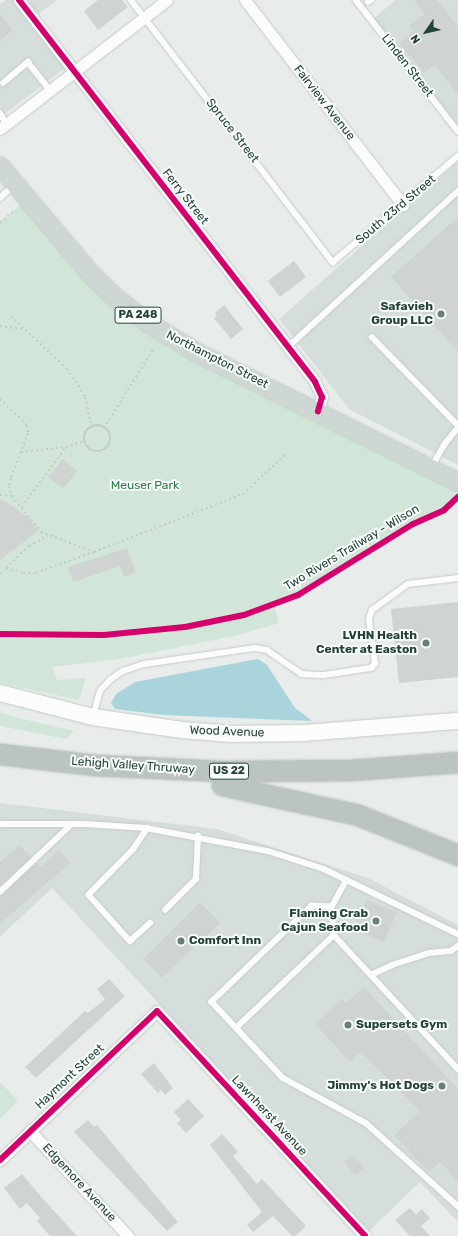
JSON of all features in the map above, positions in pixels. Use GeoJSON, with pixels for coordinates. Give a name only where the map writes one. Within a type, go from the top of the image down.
{"type":"FeatureCollection","features":[{"type":"Feature","properties":{"kind":"highway","name":"Lehigh Valley Thruway"},"geometry":{"type":"LineString","coordinates":[[0,754],[95,765],[222,771],[350,770],[458,762]]}},
{"type":"Feature","properties":{"kind":"highway","name":"Lehigh Valley Thruway"},"geometry":{"type":"LineString","coordinates":[[0,768],[98,778],[222,784],[347,783],[458,775]]}},
{"type":"Feature","properties":{"kind":"highway"},"geometry":{"type":"LineString","coordinates":[[222,784],[358,815],[458,855]]}},
{"type":"Feature","properties":{"kind":"main road","name":"Northampton Street"},"geometry":{"type":"LineString","coordinates":[[0,166],[90,273],[138,315],[182,344],[458,482]]}},
{"type":"Feature","properties":{"kind":"main road","name":"Wood Avenue"},"geometry":{"type":"LineString","coordinates":[[0,693],[93,717],[182,730],[232,734],[374,730],[458,722]]}},
{"type":"Feature","properties":{"kind":"street","name":"Ferry Street"},"geometry":{"type":"LineString","coordinates":[[20,0],[74,72],[288,346],[320,391],[322,400],[318,411]]}},
{"type":"Feature","properties":{"kind":"street"},"geometry":{"type":"LineString","coordinates":[[4,126],[167,0]]}},
{"type":"Feature","properties":{"kind":"street","name":"Fairview Avenue"},"geometry":{"type":"LineString","coordinates":[[245,0],[403,205]]}},
{"type":"Feature","properties":{"kind":"street","name":"Haymont Street"},"geometry":{"type":"LineString","coordinates":[[0,1160],[157,1011]]}},
{"type":"Feature","properties":{"kind":"street","name":"Lawnherst Avenue"},"geometry":{"type":"LineString","coordinates":[[157,1011],[365,1236]]}},
{"type":"Feature","properties":{"kind":"street","name":"Edgemore Avenue"},"geometry":{"type":"LineString","coordinates":[[30,1131],[128,1236]]}},
{"type":"Feature","properties":{"kind":"lane","name":"Spruce Street"},"geometry":{"type":"LineString","coordinates":[[131,0],[333,262]]}},
{"type":"Feature","properties":{"kind":"lane","name":"Linden Street"},"geometry":{"type":"LineString","coordinates":[[356,0],[458,131]]}},
{"type":"Feature","properties":{"kind":"lane"},"geometry":{"type":"LineString","coordinates":[[1,82],[28,62],[50,90]]}},
{"type":"Feature","properties":{"kind":"lane"},"geometry":{"type":"LineString","coordinates":[[0,114],[4,126]]}},
{"type":"Feature","properties":{"kind":"lane","name":"South 23rd Street"},"geometry":{"type":"LineString","coordinates":[[333,262],[403,205],[458,156]]}},
{"type":"Feature","properties":{"kind":"lane"},"geometry":{"type":"LineString","coordinates":[[0,198],[15,184]]}},
{"type":"Feature","properties":{"kind":"lane"},"geometry":{"type":"LineString","coordinates":[[288,346],[458,191]]}},
{"type":"Feature","properties":{"kind":"lane"},"geometry":{"type":"LineString","coordinates":[[372,337],[458,427],[444,445],[431,468]]}},
{"type":"Feature","properties":{"kind":"lane"},"geometry":{"type":"LineString","coordinates":[[93,717],[100,691],[110,680],[123,671],[145,664],[256,648],[267,650],[302,674],[324,675],[371,668],[375,664],[369,619],[372,610],[408,584],[458,578]]}},
{"type":"Feature","properties":{"kind":"lane"},"geometry":{"type":"LineString","coordinates":[[0,824],[72,824],[148,828],[198,836],[268,851],[324,869],[458,934]]}},
{"type":"Feature","properties":{"kind":"lane"},"geometry":{"type":"LineString","coordinates":[[0,892],[72,824]]}},
{"type":"Feature","properties":{"kind":"lane"},"geometry":{"type":"LineString","coordinates":[[148,828],[134,849],[89,895],[130,941],[150,923]]}},
{"type":"Feature","properties":{"kind":"lane"},"geometry":{"type":"LineString","coordinates":[[165,910],[196,879],[196,853],[198,836]]}},
{"type":"Feature","properties":{"kind":"lane"},"geometry":{"type":"LineString","coordinates":[[346,880],[332,906],[334,935],[458,1070]]}},
{"type":"Feature","properties":{"kind":"lane"},"geometry":{"type":"LineString","coordinates":[[332,906],[312,906],[212,1002],[283,1078],[366,1123],[458,1206]]}},
{"type":"Feature","properties":{"kind":"lane"},"geometry":{"type":"LineString","coordinates":[[236,1028],[334,935]]}},
{"type":"Feature","properties":{"kind":"lane"},"geometry":{"type":"LineString","coordinates":[[371,975],[428,952],[451,951],[458,946]]}},
{"type":"Feature","properties":{"kind":"path"},"geometry":{"type":"LineString","coordinates":[[0,223],[15,210]]}},
{"type":"Feature","properties":{"kind":"path"},"geometry":{"type":"LineString","coordinates":[[11,316],[67,369],[76,381],[85,397],[92,427]]}},
{"type":"Feature","properties":{"kind":"path"},"geometry":{"type":"LineString","coordinates":[[0,326],[24,329]]}},
{"type":"Feature","properties":{"kind":"path"},"geometry":{"type":"LineString","coordinates":[[104,428],[154,348]]}},
{"type":"Feature","properties":{"kind":"path"},"geometry":{"type":"LineString","coordinates":[[0,399],[27,425],[28,433],[10,478],[9,486],[12,496],[41,532],[47,536],[94,552]]}},
{"type":"Feature","properties":{"kind":"path"},"geometry":{"type":"LineString","coordinates":[[92,427],[104,428]]}},
{"type":"Feature","properties":{"kind":"path"},"geometry":{"type":"LineString","coordinates":[[92,427],[86,434],[85,441],[92,450],[104,449],[110,438],[104,428]]}},
{"type":"Feature","properties":{"kind":"path"},"geometry":{"type":"LineString","coordinates":[[21,452],[66,446],[85,441]]}},
{"type":"Feature","properties":{"kind":"path"},"geometry":{"type":"LineString","coordinates":[[22,507],[66,446]]}},
{"type":"Feature","properties":{"kind":"path"},"geometry":{"type":"LineString","coordinates":[[6,568],[23,573],[36,573],[243,494],[286,454]]}},
{"type":"Feature","properties":{"kind":"path"},"geometry":{"type":"LineString","coordinates":[[0,495],[12,496]]}},
{"type":"Feature","properties":{"kind":"path"},"geometry":{"type":"LineString","coordinates":[[0,574],[29,546],[47,536]]}},
{"type":"Feature","properties":{"kind":"shaded area"},"geometry":{"type":"Polygon","coordinates":[[[6,0],[57,0],[36,16],[72,63],[0,117],[0,4],[6,0]]]}},
{"type":"Feature","properties":{"kind":"shaded area"},"geometry":{"type":"Polygon","coordinates":[[[395,0],[458,0],[458,138],[372,20],[395,0]]]}},
{"type":"Feature","properties":{"kind":"shaded area"},"geometry":{"type":"Polygon","coordinates":[[[458,161],[458,465],[349,409],[279,319],[458,161]]]}},
{"type":"Feature","properties":{"kind":"shaded area"},"geometry":{"type":"Polygon","coordinates":[[[0,803],[217,829],[368,878],[458,925],[458,1222],[420,1182],[369,1231],[52,888],[0,937],[0,803]]]}},
{"type":"Feature","properties":{"kind":"green space","name":"Meuser Park"},"geometry":{"type":"Polygon","coordinates":[[[28,199],[128,308],[458,482],[458,497],[298,595],[274,605],[279,623],[234,636],[119,659],[52,667],[57,680],[86,678],[79,700],[0,683],[0,221],[28,199]]]}},
{"type":"Feature","properties":{"kind":"green space"},"geometry":{"type":"Polygon","coordinates":[[[0,712],[74,731],[66,739],[0,726],[0,712]]]}},
{"type":"Feature","properties":{"kind":"green space"},"geometry":{"type":"Polygon","coordinates":[[[0,1082],[18,1101],[0,1119],[0,1082]]]}},
{"type":"Feature","properties":{"kind":"water"},"geometry":{"type":"Polygon","coordinates":[[[258,659],[267,665],[295,708],[312,721],[164,715],[115,709],[111,703],[116,694],[135,682],[258,659]]]}},
{"type":"Feature","properties":{"kind":"building"},"geometry":{"type":"Polygon","coordinates":[[[98,0],[122,0],[128,7],[98,30],[84,11],[98,0]]]}},
{"type":"Feature","properties":{"kind":"building"},"geometry":{"type":"Polygon","coordinates":[[[414,0],[437,0],[458,26],[458,94],[434,65],[424,73],[399,43],[413,31],[409,26],[425,14],[414,0]]]}},
{"type":"Feature","properties":{"kind":"building"},"geometry":{"type":"Polygon","coordinates":[[[0,14],[13,30],[0,41],[0,14]]]}},
{"type":"Feature","properties":{"kind":"building","name":"Safavieh Group LLC"},"geometry":{"type":"Polygon","coordinates":[[[458,217],[458,352],[391,277],[458,217]]]}},
{"type":"Feature","properties":{"kind":"building"},"geometry":{"type":"Polygon","coordinates":[[[294,261],[306,277],[280,297],[268,281],[294,261]]]}},
{"type":"Feature","properties":{"kind":"building"},"geometry":{"type":"Polygon","coordinates":[[[224,305],[243,329],[231,339],[214,318],[217,316],[215,313],[224,305]]]}},
{"type":"Feature","properties":{"kind":"building"},"geometry":{"type":"Polygon","coordinates":[[[63,459],[77,471],[63,489],[48,477],[63,459]]]}},
{"type":"Feature","properties":{"kind":"building"},"geometry":{"type":"Polygon","coordinates":[[[0,498],[28,517],[38,531],[0,560],[0,498]]]}},
{"type":"Feature","properties":{"kind":"building"},"geometry":{"type":"Polygon","coordinates":[[[127,548],[136,572],[124,577],[120,566],[73,582],[68,567],[127,548]]]}},
{"type":"Feature","properties":{"kind":"building","name":"LVHN Health Center at Easton"},"geometry":{"type":"Polygon","coordinates":[[[458,602],[458,677],[399,683],[391,609],[458,602]]]}},
{"type":"Feature","properties":{"kind":"building"},"geometry":{"type":"Polygon","coordinates":[[[19,845],[31,857],[0,886],[0,862],[19,845]]]}},
{"type":"Feature","properties":{"kind":"building"},"geometry":{"type":"Polygon","coordinates":[[[59,850],[70,863],[0,924],[0,896],[37,863],[40,867],[59,850]]]}},
{"type":"Feature","properties":{"kind":"building","name":"Flaming Crab Cajun Seafood"},"geometry":{"type":"Polygon","coordinates":[[[367,900],[397,913],[384,942],[354,929],[367,900]]]}},
{"type":"Feature","properties":{"kind":"building","name":"Comfort Inn"},"geometry":{"type":"Polygon","coordinates":[[[200,902],[220,923],[162,978],[143,959],[200,902]]]}},
{"type":"Feature","properties":{"kind":"building"},"geometry":{"type":"Polygon","coordinates":[[[109,979],[125,996],[36,1078],[25,1067],[85,1011],[88,1013],[105,999],[97,989],[109,979]]]}},
{"type":"Feature","properties":{"kind":"building"},"geometry":{"type":"Polygon","coordinates":[[[364,987],[458,1089],[458,1182],[440,1162],[429,1172],[394,1135],[420,1111],[361,1052],[350,1062],[315,1024],[342,999],[346,1003],[364,987]]]}},
{"type":"Feature","properties":{"kind":"building"},"geometry":{"type":"Polygon","coordinates":[[[154,1063],[173,1088],[165,1095],[161,1090],[158,1093],[141,1074],[154,1063]]]}},
{"type":"Feature","properties":{"kind":"building"},"geometry":{"type":"Polygon","coordinates":[[[188,1099],[204,1116],[186,1133],[177,1123],[181,1120],[174,1112],[188,1099]]]}},
{"type":"Feature","properties":{"kind":"building"},"geometry":{"type":"Polygon","coordinates":[[[88,1120],[94,1127],[97,1125],[178,1222],[167,1231],[74,1132],[88,1120]]]}},
{"type":"Feature","properties":{"kind":"building"},"geometry":{"type":"Polygon","coordinates":[[[222,1134],[238,1152],[233,1156],[257,1184],[262,1179],[306,1226],[295,1236],[292,1236],[273,1216],[253,1232],[247,1225],[262,1212],[210,1145],[222,1134]]]}},
{"type":"Feature","properties":{"kind":"building"},"geometry":{"type":"Polygon","coordinates":[[[353,1155],[364,1168],[355,1175],[344,1162],[353,1155]]]}},
{"type":"Feature","properties":{"kind":"building"},"geometry":{"type":"Polygon","coordinates":[[[22,1174],[77,1236],[50,1236],[37,1221],[40,1218],[27,1203],[20,1209],[4,1188],[22,1174]]]}},
{"type":"Feature","properties":{"kind":"building"},"geometry":{"type":"Polygon","coordinates":[[[410,1208],[416,1215],[422,1209],[430,1218],[421,1226],[430,1236],[410,1236],[395,1220],[410,1208]]]}},
{"type":"Feature","properties":{"kind":"cycle path"},"geometry":{"type":"LineString","coordinates":[[19,0],[315,382],[322,397],[318,411]]}},
{"type":"Feature","properties":{"kind":"cycle path","name":"Two Rivers Trailway - Wilson"},"geometry":{"type":"LineString","coordinates":[[0,634],[104,635],[185,627],[244,615],[298,595],[413,524],[444,510],[458,497]]}},
{"type":"Feature","properties":{"kind":"cycle path"},"geometry":{"type":"LineString","coordinates":[[0,1160],[157,1011],[365,1236]]}},
{"type":"Feature","properties":{"kind":"place","name":"Safavieh Group LLC"},"geometry":{"type":"Point","coordinates":[441,314]}},
{"type":"Feature","properties":{"kind":"place","name":"LVHN Health Center at Easton"},"geometry":{"type":"Point","coordinates":[426,643]}},
{"type":"Feature","properties":{"kind":"place","name":"Flaming Crab Cajun Seafood"},"geometry":{"type":"Point","coordinates":[376,921]}},
{"type":"Feature","properties":{"kind":"place","name":"Comfort Inn"},"geometry":{"type":"Point","coordinates":[181,941]}},
{"type":"Feature","properties":{"kind":"place","name":"Supersets Gym"},"geometry":{"type":"Point","coordinates":[348,1025]}},
{"type":"Feature","properties":{"kind":"place","name":"Jimmy's Hot Dogs"},"geometry":{"type":"Point","coordinates":[442,1086]}}]}
